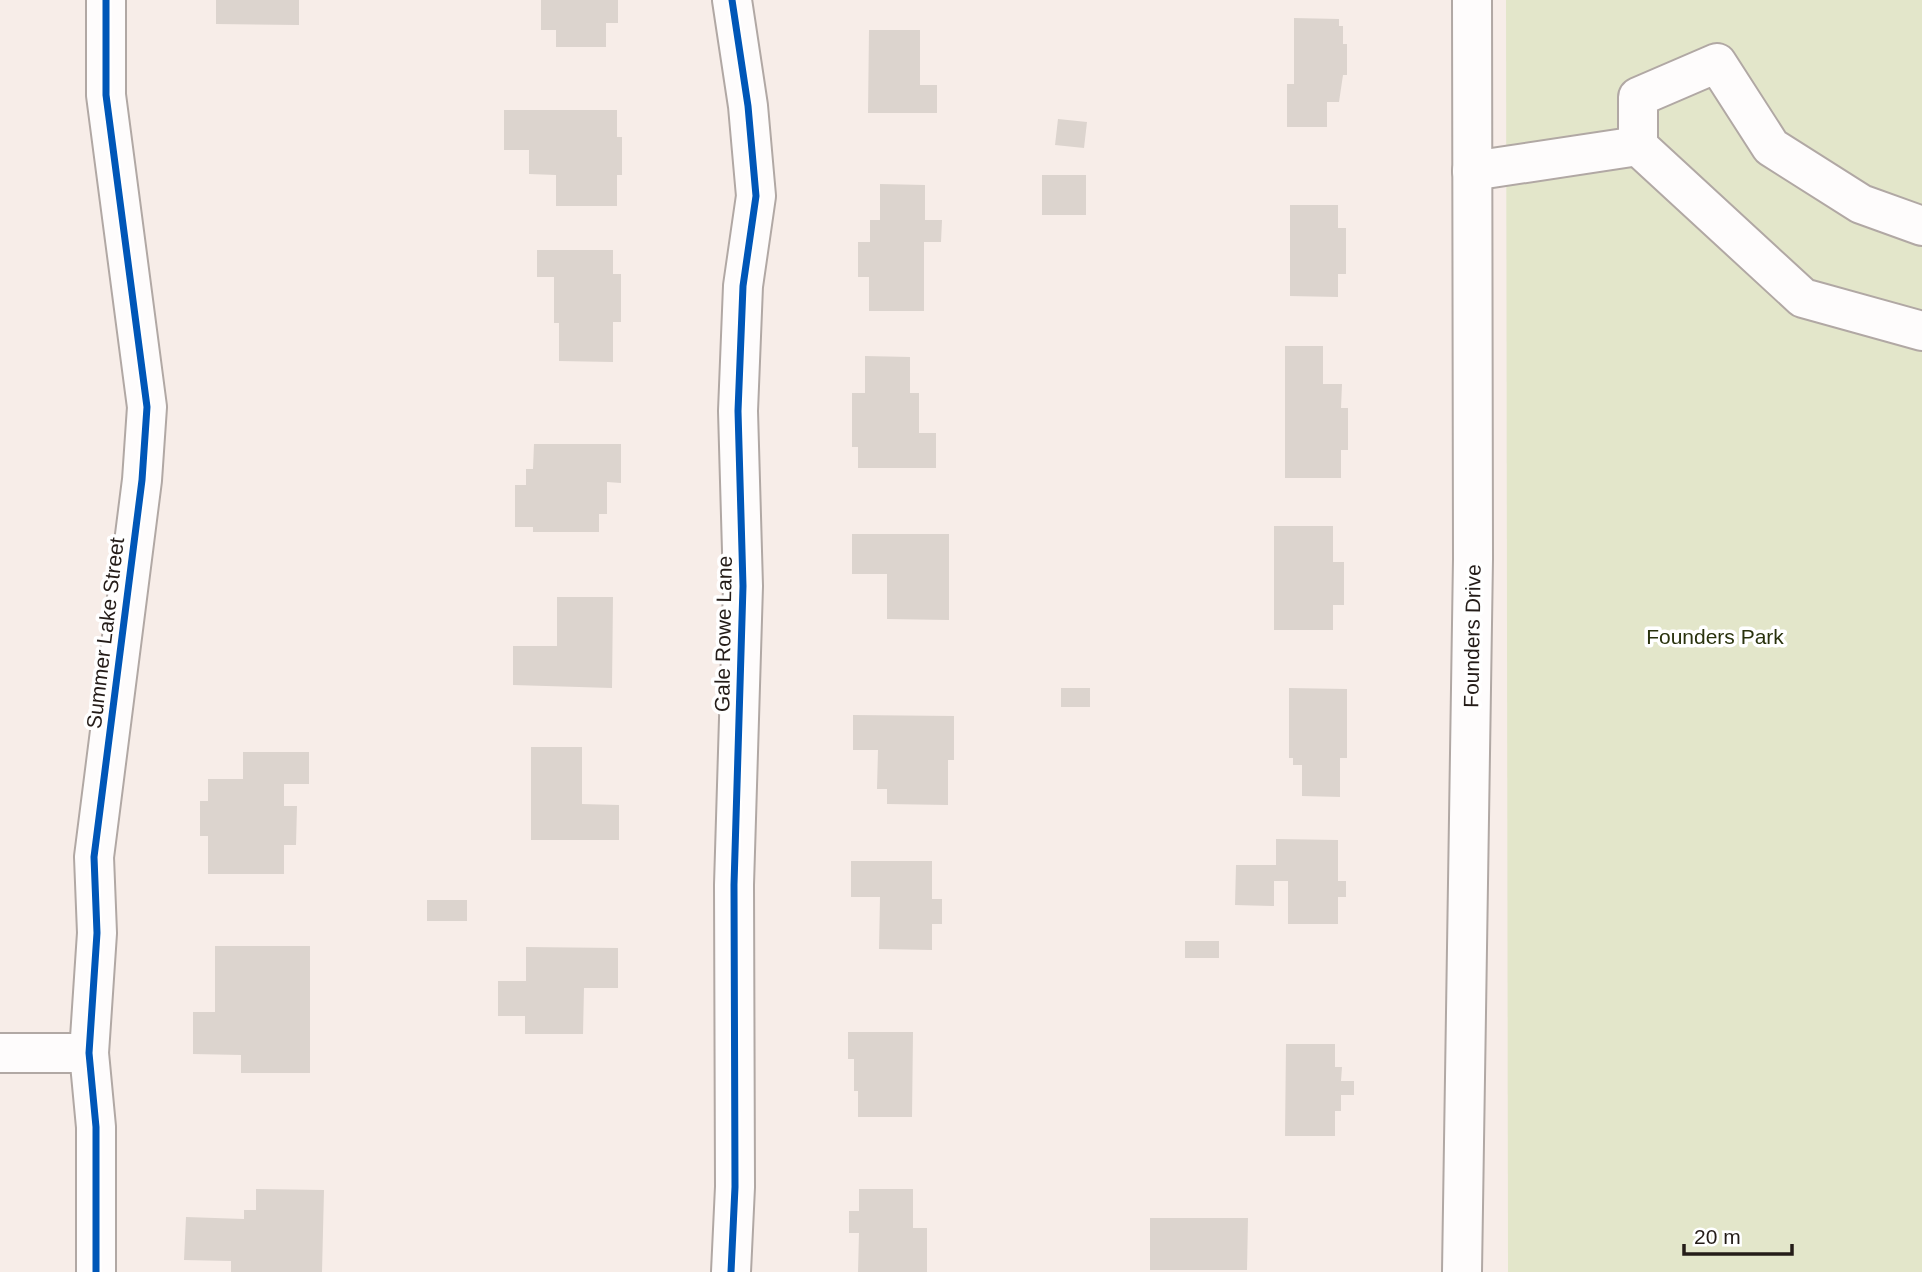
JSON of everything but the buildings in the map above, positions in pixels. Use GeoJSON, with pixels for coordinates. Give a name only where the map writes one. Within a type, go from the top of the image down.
{"type":"FeatureCollection","features":[{"type":"Feature","properties":{"kind":"street","name":"Summer Lake Street"},"geometry":{"type":"LineString","coordinates":[[96,1272],[96,1127],[89,1053],[97,933],[94,857],[142,480],[147,407],[106,95],[106,0]]}},
{"type":"Feature","properties":{"kind":"street","name":"Gale Rowe Lane"},"geometry":{"type":"LineString","coordinates":[[731,1272],[735,1187],[734,885],[743,586],[738,411],[743,286],[757,195],[748,106],[732,0]]}},
{"type":"Feature","properties":{"kind":"street","name":"Founders Drive"},"geometry":{"type":"LineString","coordinates":[[1462,1272],[1474,559],[1472,0]]}},
{"type":"Feature","properties":{"kind":"street"},"geometry":{"type":"LineString","coordinates":[[1922,226],[1861,204],[1771,147],[1717,63],[1638,97],[1638,146],[1803,298],[1922,331]]}},
{"type":"Feature","properties":{"kind":"street"},"geometry":{"type":"LineString","coordinates":[[1472,171],[1638,146]]}},
{"type":"Feature","properties":{"kind":"street"},"geometry":{"type":"LineString","coordinates":[[0,1053],[89,1053]]}},
{"type":"Feature","properties":{"kind":"green space","name":"Founders Park"},"geometry":{"type":"Polygon","coordinates":[[[1506,0],[1922,0],[1922,1272],[1508,1272],[1506,0]]]}},
{"type":"Feature","properties":{"kind":"cycle path"},"geometry":{"type":"LineString","coordinates":[[96,1272],[96,1127],[89,1053],[97,933],[94,857],[142,480],[147,407],[106,95],[106,0]]}},
{"type":"Feature","properties":{"kind":"cycle path"},"geometry":{"type":"LineString","coordinates":[[731,1272],[735,1187],[734,885],[743,586],[738,411],[743,286],[756,196],[748,106],[732,0]]}}]}
